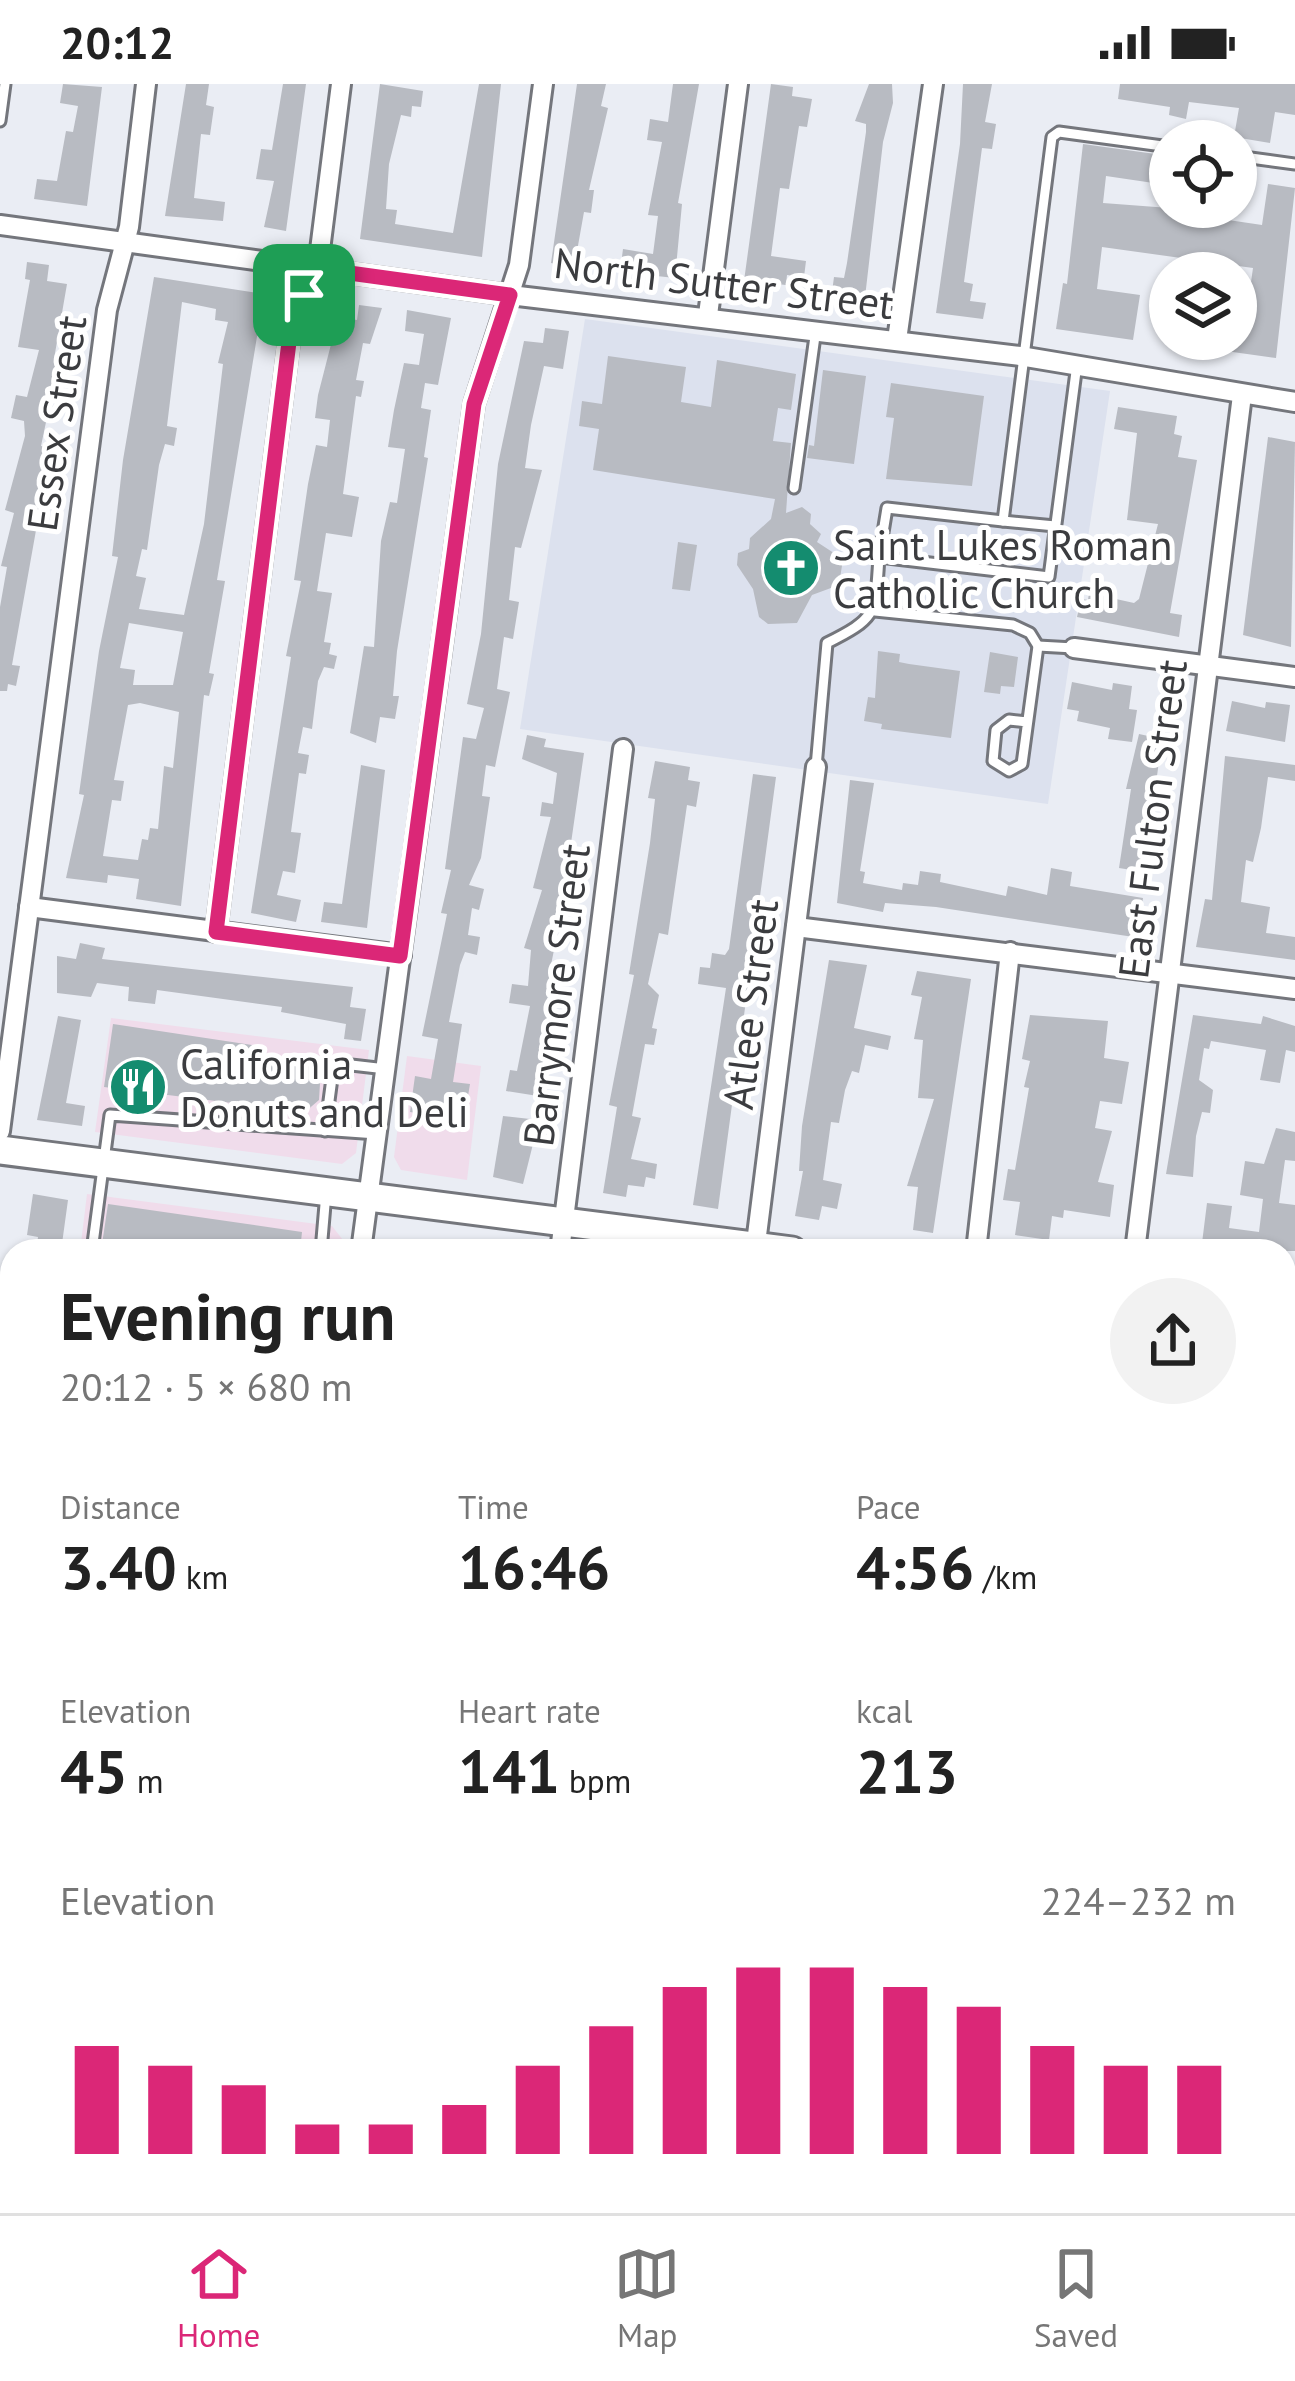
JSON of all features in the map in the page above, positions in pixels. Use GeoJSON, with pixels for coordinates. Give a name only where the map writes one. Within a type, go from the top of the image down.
{"type":"FeatureCollection","features":[{"type":"Feature","properties":{"kind":"main road"},"geometry":{"type":"LineString","coordinates":[[0,1150],[684,1239]]}},
{"type":"Feature","properties":{"kind":"street","name":"Essex Street"},"geometry":{"type":"LineString","coordinates":[[0,1131],[107,310],[126,244],[146,84]]}},
{"type":"Feature","properties":{"kind":"street"},"geometry":{"type":"LineString","coordinates":[[216,932],[289,342],[313,268],[341,84]]}},
{"type":"Feature","properties":{"kind":"street"},"geometry":{"type":"LineString","coordinates":[[363,1239],[474,404],[519,265],[543,84]]}},
{"type":"Feature","properties":{"kind":"street"},"geometry":{"type":"LineString","coordinates":[[708,315],[738,84]]}},
{"type":"Feature","properties":{"kind":"street"},"geometry":{"type":"LineString","coordinates":[[897,340],[933,84]]}},
{"type":"Feature","properties":{"kind":"street","name":"North Sutter Street"},"geometry":{"type":"LineString","coordinates":[[0,225],[510,295],[708,315],[1020,356],[1295,402]]}},
{"type":"Feature","properties":{"kind":"street","name":"East Fulton Street"},"geometry":{"type":"LineString","coordinates":[[1137,1239],[1242,395]]}},
{"type":"Feature","properties":{"kind":"street"},"geometry":{"type":"LineString","coordinates":[[1074,648],[1295,677]]}},
{"type":"Feature","properties":{"kind":"street","name":"Barrymore Street"},"geometry":{"type":"LineString","coordinates":[[562,1239],[622,748]]}},
{"type":"Feature","properties":{"kind":"street","name":"Atlee Street"},"geometry":{"type":"LineString","coordinates":[[756,1239],[816,766]]}},
{"type":"Feature","properties":{"kind":"street"},"geometry":{"type":"LineString","coordinates":[[29,907],[400,956]]}},
{"type":"Feature","properties":{"kind":"street"},"geometry":{"type":"LineString","coordinates":[[796,927],[1295,988]]}},
{"type":"Feature","properties":{"kind":"street"},"geometry":{"type":"LineString","coordinates":[[977,1239],[1010,952]]}},
{"type":"Feature","properties":{"kind":"lane"},"geometry":{"type":"LineString","coordinates":[[0,121],[5,84]]}},
{"type":"Feature","properties":{"kind":"lane"},"geometry":{"type":"LineString","coordinates":[[1003,521],[1020,356],[1052,137],[1059,132],[1149,144]]}},
{"type":"Feature","properties":{"kind":"lane"},"geometry":{"type":"LineString","coordinates":[[1257,159],[1295,164]]}},
{"type":"Feature","properties":{"kind":"lane"},"geometry":{"type":"LineString","coordinates":[[794,488],[816,329]]}},
{"type":"Feature","properties":{"kind":"lane"},"geometry":{"type":"LineString","coordinates":[[879,557],[1049,578],[1077,364]]}},
{"type":"Feature","properties":{"kind":"lane"},"geometry":{"type":"LineString","coordinates":[[816,766],[827,643],[868,622],[875,611],[887,508],[1055,526]]}},
{"type":"Feature","properties":{"kind":"lane"},"geometry":{"type":"LineString","coordinates":[[875,611],[1012,626],[1030,633],[1038,646],[1022,764],[1009,771],[1000,768],[993,761],[996,730],[1009,720],[1027,722]]}},
{"type":"Feature","properties":{"kind":"lane"},"geometry":{"type":"LineString","coordinates":[[1038,646],[1074,648]]}},
{"type":"Feature","properties":{"kind":"lane"},"geometry":{"type":"LineString","coordinates":[[325,1130],[334,1063],[386,1069]]}},
{"type":"Feature","properties":{"kind":"lane"},"geometry":{"type":"LineString","coordinates":[[93,1239],[110,1115],[377,1134]]}},
{"type":"Feature","properties":{"kind":"lane"},"geometry":{"type":"LineString","coordinates":[[322,1239],[326,1193]]}},
{"type":"Feature","properties":{"kind":"shaded area"},"geometry":{"type":"Polygon","coordinates":[[[585,319],[1110,391],[1048,804],[520,729],[585,319]]]}},
{"type":"Feature","properties":{"kind":"shaded area"},"geometry":{"type":"Polygon","coordinates":[[[111,1018],[369,1050],[356,1153],[342,1164],[95,1132],[111,1018]]]}},
{"type":"Feature","properties":{"kind":"shaded area"},"geometry":{"type":"Polygon","coordinates":[[[407,1056],[481,1066],[467,1180],[401,1170],[394,1157],[407,1056]]]}},
{"type":"Feature","properties":{"kind":"shaded area"},"geometry":{"type":"Polygon","coordinates":[[[87,1194],[332,1226],[342,1239],[81,1239],[87,1194]]]}},
{"type":"Feature","properties":{"kind":"building"},"geometry":{"type":"Polygon","coordinates":[[[63,84],[102,87],[87,206],[34,199],[37,179],[57,181],[66,131],[73,132],[78,106],[60,103],[63,84]]]}},
{"type":"Feature","properties":{"kind":"building"},"geometry":{"type":"Polygon","coordinates":[[[186,84],[209,84],[206,105],[214,107],[210,135],[201,134],[194,198],[225,202],[223,221],[165,216],[186,84]]]}},
{"type":"Feature","properties":{"kind":"building"},"geometry":{"type":"Polygon","coordinates":[[[283,84],[306,84],[286,231],[264,227],[274,181],[256,179],[261,149],[272,150],[283,84]]]}},
{"type":"Feature","properties":{"kind":"building"},"geometry":{"type":"Polygon","coordinates":[[[380,84],[423,91],[421,107],[412,106],[411,117],[401,115],[389,164],[386,209],[397,210],[395,224],[453,233],[479,84],[501,84],[482,257],[360,239],[380,84]]]}},
{"type":"Feature","properties":{"kind":"building"},"geometry":{"type":"Polygon","coordinates":[[[577,84],[606,84],[601,106],[608,108],[589,190],[594,190],[591,213],[584,212],[574,268],[551,263],[577,84]]]}},
{"type":"Feature","properties":{"kind":"building"},"geometry":{"type":"Polygon","coordinates":[[[673,84],[699,84],[678,203],[682,204],[675,278],[620,272],[623,249],[653,254],[658,216],[648,215],[662,142],[647,140],[650,119],[668,122],[673,84]]]}},
{"type":"Feature","properties":{"kind":"building"},"geometry":{"type":"Polygon","coordinates":[[[771,84],[793,87],[792,96],[812,99],[807,127],[799,126],[789,189],[780,188],[771,256],[806,261],[804,277],[787,275],[786,285],[768,283],[767,292],[746,290],[744,281],[771,84]]]}},
{"type":"Feature","properties":{"kind":"building"},"geometry":{"type":"Polygon","coordinates":[[[869,84],[892,84],[893,103],[883,142],[864,306],[840,303],[841,293],[832,292],[834,277],[844,278],[847,263],[866,132],[866,124],[855,121],[869,84]]]}},
{"type":"Feature","properties":{"kind":"building"},"geometry":{"type":"Polygon","coordinates":[[[963,84],[992,84],[985,122],[996,124],[992,149],[982,148],[964,282],[973,284],[970,301],[986,303],[983,319],[936,313],[960,144],[963,84]]]}},
{"type":"Feature","properties":{"kind":"building"},"geometry":{"type":"Polygon","coordinates":[[[1120,84],[1295,84],[1295,115],[1275,112],[1270,143],[1257,141],[1257,120],[1237,120],[1239,108],[1189,102],[1186,119],[1169,115],[1170,107],[1118,99],[1120,84]]]}},
{"type":"Feature","properties":{"kind":"building"},"geometry":{"type":"Polygon","coordinates":[[[1083,144],[1149,153],[1149,182],[1106,176],[1103,203],[1149,206],[1149,228],[1257,228],[1262,225],[1268,184],[1295,188],[1276,358],[1257,355],[1257,252],[1149,254],[1102,247],[1097,289],[1140,295],[1133,340],[1056,329],[1063,283],[1067,284],[1083,144]]]}},
{"type":"Feature","properties":{"kind":"building"},"geometry":{"type":"Polygon","coordinates":[[[27,262],[49,265],[47,281],[67,284],[54,359],[59,360],[41,446],[47,447],[38,490],[43,491],[12,665],[20,666],[16,686],[8,684],[7,691],[0,691],[0,607],[7,567],[1,566],[14,513],[5,510],[25,436],[24,421],[11,418],[16,395],[27,397],[39,350],[18,347],[30,280],[25,279],[27,262]]]}},
{"type":"Feature","properties":{"kind":"building"},"geometry":{"type":"Polygon","coordinates":[[[154,277],[264,294],[217,580],[225,581],[209,673],[214,674],[209,696],[204,695],[181,906],[136,899],[139,879],[108,875],[107,883],[66,878],[84,795],[79,794],[99,651],[118,557],[112,556],[154,277]],[[182,302],[167,426],[177,428],[174,446],[165,444],[147,550],[142,549],[136,576],[146,578],[139,609],[184,615],[204,524],[223,364],[218,363],[228,322],[215,320],[216,309],[182,302]],[[129,623],[120,668],[135,670],[133,685],[173,685],[183,632],[129,623]],[[140,703],[128,705],[114,780],[124,781],[121,801],[112,800],[103,856],[138,860],[142,839],[148,840],[150,828],[158,829],[164,766],[173,768],[179,712],[140,703]]]}},
{"type":"Feature","properties":{"kind":"building"},"geometry":{"type":"Polygon","coordinates":[[[359,305],[382,308],[370,344],[363,343],[356,380],[364,381],[361,397],[356,396],[343,494],[359,497],[352,537],[326,533],[317,591],[332,593],[324,642],[331,643],[329,654],[337,656],[334,669],[324,667],[318,681],[312,729],[303,727],[298,753],[309,755],[306,774],[299,773],[291,832],[301,833],[295,873],[283,871],[277,895],[301,900],[296,922],[251,913],[291,657],[286,656],[301,581],[294,580],[308,484],[316,445],[327,447],[330,420],[315,418],[318,395],[338,317],[357,320],[359,305]]]}},
{"type":"Feature","properties":{"kind":"building"},"geometry":{"type":"Polygon","coordinates":[[[407,310],[451,318],[438,385],[425,383],[421,408],[431,410],[424,457],[428,458],[397,651],[395,719],[380,717],[376,743],[350,733],[364,646],[374,647],[381,541],[390,502],[397,503],[405,449],[388,447],[394,410],[404,363],[419,365],[424,334],[405,331],[407,310]]]}},
{"type":"Feature","properties":{"kind":"building"},"geometry":{"type":"Polygon","coordinates":[[[545,328],[569,331],[563,369],[544,366],[531,425],[525,468],[542,470],[521,548],[515,547],[509,600],[519,602],[513,639],[504,637],[497,689],[510,692],[495,767],[486,765],[482,796],[490,797],[481,858],[469,885],[484,889],[479,910],[472,908],[468,935],[480,937],[477,955],[465,952],[460,965],[449,1022],[462,1024],[453,1082],[470,1084],[464,1120],[410,1112],[415,1076],[431,1079],[438,1039],[422,1036],[447,914],[441,913],[451,870],[445,869],[463,737],[476,739],[484,708],[467,704],[481,634],[498,464],[524,341],[543,343],[545,328]]]}},
{"type":"Feature","properties":{"kind":"building"},"geometry":{"type":"Polygon","coordinates":[[[608,356],[686,367],[681,402],[711,407],[717,360],[796,374],[791,410],[778,408],[773,441],[791,443],[786,513],[802,507],[811,514],[810,524],[821,534],[817,542],[843,559],[839,585],[812,595],[797,623],[768,624],[759,617],[753,589],[737,565],[738,553],[749,549],[750,538],[771,519],[775,499],[593,470],[599,429],[579,426],[582,401],[602,404],[608,356]]]}},
{"type":"Feature","properties":{"kind":"building"},"geometry":{"type":"Polygon","coordinates":[[[823,370],[866,376],[854,464],[807,458],[809,445],[814,446],[823,370]]]}},
{"type":"Feature","properties":{"kind":"building"},"geometry":{"type":"Polygon","coordinates":[[[891,383],[984,396],[972,486],[886,479],[894,418],[886,417],[891,383]]]}},
{"type":"Feature","properties":{"kind":"building"},"geometry":{"type":"Polygon","coordinates":[[[1118,407],[1177,416],[1174,434],[1182,436],[1178,457],[1197,460],[1170,613],[1182,615],[1179,637],[1077,617],[1081,599],[1088,600],[1089,593],[1134,603],[1139,599],[1158,524],[1127,520],[1137,433],[1114,429],[1118,407]]]}},
{"type":"Feature","properties":{"kind":"building"},"geometry":{"type":"Polygon","coordinates":[[[1268,437],[1295,442],[1291,647],[1243,635],[1268,437]]]}},
{"type":"Feature","properties":{"kind":"building"},"geometry":{"type":"Polygon","coordinates":[[[678,542],[697,545],[690,591],[672,589],[678,542]]]}},
{"type":"Feature","properties":{"kind":"building"},"geometry":{"type":"Polygon","coordinates":[[[878,651],[900,654],[899,662],[960,671],[951,738],[881,729],[882,724],[864,721],[868,697],[875,698],[878,651]]]}},
{"type":"Feature","properties":{"kind":"building"},"geometry":{"type":"Polygon","coordinates":[[[990,652],[1018,657],[1014,687],[1001,686],[1000,694],[984,692],[990,652]]]}},
{"type":"Feature","properties":{"kind":"building"},"geometry":{"type":"Polygon","coordinates":[[[1072,682],[1112,690],[1113,683],[1132,686],[1129,709],[1137,710],[1132,742],[1108,739],[1110,728],[1077,721],[1079,711],[1067,709],[1072,682]]]}},
{"type":"Feature","properties":{"kind":"building"},"geometry":{"type":"Polygon","coordinates":[[[1232,701],[1265,708],[1266,702],[1290,705],[1285,742],[1226,731],[1232,701]]]}},
{"type":"Feature","properties":{"kind":"building"},"geometry":{"type":"Polygon","coordinates":[[[1139,734],[1162,739],[1144,872],[1119,868],[1131,789],[1126,789],[1139,734]]]}},
{"type":"Feature","properties":{"kind":"building"},"geometry":{"type":"Polygon","coordinates":[[[527,735],[546,739],[544,747],[584,753],[570,850],[574,850],[550,970],[546,1015],[551,1015],[538,1096],[506,1091],[510,1070],[517,1071],[530,1006],[509,1003],[512,984],[528,986],[531,950],[524,948],[542,890],[533,888],[551,817],[540,816],[542,802],[553,804],[557,773],[522,759],[527,735]]]}},
{"type":"Feature","properties":{"kind":"building"},"geometry":{"type":"Polygon","coordinates":[[[1225,756],[1295,765],[1295,781],[1268,777],[1253,862],[1246,860],[1241,902],[1270,907],[1266,933],[1295,937],[1295,960],[1196,947],[1205,899],[1212,900],[1225,756]]]}},
{"type":"Feature","properties":{"kind":"building"},"geometry":{"type":"Polygon","coordinates":[[[655,761],[690,767],[688,780],[700,782],[696,807],[687,805],[668,935],[659,933],[648,984],[659,995],[652,1028],[657,1029],[654,1045],[645,1044],[632,1116],[641,1118],[631,1159],[657,1164],[655,1179],[646,1177],[644,1187],[628,1185],[626,1197],[603,1193],[617,1107],[609,1105],[634,975],[629,974],[650,843],[655,799],[648,798],[655,761]]]}},
{"type":"Feature","properties":{"kind":"building"},"geometry":{"type":"Polygon","coordinates":[[[361,765],[385,770],[367,928],[321,922],[324,902],[342,904],[361,765]]]}},
{"type":"Feature","properties":{"kind":"building"},"geometry":{"type":"Polygon","coordinates":[[[753,774],[776,777],[718,1209],[693,1205],[726,988],[698,984],[700,967],[710,968],[712,953],[725,955],[729,949],[753,774]]]}},
{"type":"Feature","properties":{"kind":"building"},"geometry":{"type":"Polygon","coordinates":[[[850,780],[874,783],[860,871],[865,872],[863,883],[902,890],[903,883],[918,885],[920,871],[941,874],[940,882],[1006,896],[1008,886],[1047,895],[1051,868],[1072,872],[1070,886],[1143,898],[1141,911],[1152,913],[1147,939],[936,907],[885,903],[883,912],[837,903],[850,780]]]}},
{"type":"Feature","properties":{"kind":"building"},"geometry":{"type":"Polygon","coordinates":[[[80,943],[105,948],[102,959],[353,987],[350,1007],[366,1009],[361,1041],[344,1039],[346,1024],[281,1012],[282,1007],[157,990],[155,1004],[128,1001],[129,987],[97,983],[91,997],[57,993],[57,956],[76,959],[80,943]]]}},
{"type":"Feature","properties":{"kind":"building"},"geometry":{"type":"Polygon","coordinates":[[[829,960],[867,965],[854,1028],[891,1036],[888,1050],[865,1045],[859,1073],[852,1071],[845,1090],[839,1123],[831,1122],[823,1180],[842,1184],[837,1209],[822,1206],[819,1220],[795,1216],[803,1171],[799,1171],[802,1126],[829,960]]]}},
{"type":"Feature","properties":{"kind":"building"},"geometry":{"type":"Polygon","coordinates":[[[917,971],[971,979],[933,1233],[913,1230],[918,1187],[907,1186],[934,1099],[918,1098],[923,1040],[914,1039],[922,997],[911,995],[917,971]]]}},
{"type":"Feature","properties":{"kind":"building"},"geometry":{"type":"Polygon","coordinates":[[[1030,1015],[1108,1021],[1104,1058],[1129,1062],[1122,1104],[1100,1101],[1095,1128],[1112,1131],[1098,1182],[1114,1185],[1110,1217],[1064,1210],[1063,1218],[1052,1216],[1049,1239],[1015,1235],[1020,1202],[1003,1200],[1008,1169],[1015,1170],[1029,1088],[1024,1087],[1030,1061],[1022,1059],[1030,1015]]]}},
{"type":"Feature","properties":{"kind":"building"},"geometry":{"type":"Polygon","coordinates":[[[1193,1015],[1261,1024],[1263,1016],[1295,1026],[1295,1052],[1286,1050],[1280,1083],[1260,1080],[1266,1050],[1211,1041],[1209,1049],[1204,1048],[1199,1080],[1213,1090],[1210,1113],[1202,1112],[1196,1136],[1193,1177],[1166,1174],[1193,1015]]]}},
{"type":"Feature","properties":{"kind":"building"},"geometry":{"type":"Polygon","coordinates":[[[58,1016],[81,1020],[66,1103],[85,1106],[82,1126],[37,1120],[58,1016]]]}},
{"type":"Feature","properties":{"kind":"building"},"geometry":{"type":"Polygon","coordinates":[[[113,1024],[252,1045],[250,1057],[321,1067],[319,1100],[305,1112],[104,1087],[113,1024]]]}},
{"type":"Feature","properties":{"kind":"building"},"geometry":{"type":"Polygon","coordinates":[[[503,1116],[539,1120],[523,1184],[493,1177],[503,1116]]]}},
{"type":"Feature","properties":{"kind":"building"},"geometry":{"type":"Polygon","coordinates":[[[1276,1128],[1295,1132],[1295,1161],[1285,1160],[1279,1203],[1295,1205],[1295,1239],[1202,1239],[1207,1203],[1232,1206],[1229,1228],[1259,1232],[1263,1199],[1240,1195],[1245,1161],[1264,1164],[1276,1128]]]}},
{"type":"Feature","properties":{"kind":"building"},"geometry":{"type":"Polygon","coordinates":[[[33,1194],[68,1200],[63,1239],[27,1235],[33,1194]]]}},
{"type":"Feature","properties":{"kind":"building"},"geometry":{"type":"Polygon","coordinates":[[[108,1204],[302,1232],[301,1239],[103,1239],[108,1204]]]}},
{"type":"Feature","properties":{"kind":"place","name":"Saint Lukes Roman Catholic Church"},"geometry":{"type":"Point","coordinates":[791,568]}},
{"type":"Feature","properties":{"kind":"place","name":"California Donuts and Deli"},"geometry":{"type":"Point","coordinates":[138,1087]}},
{"type":"Feature","properties":{"kind":"route"},"geometry":{"type":"LineString","coordinates":[[313,268],[510,295],[488,349],[474,404],[400,956],[216,932],[289,342],[304,295],[313,268]]}}]}
